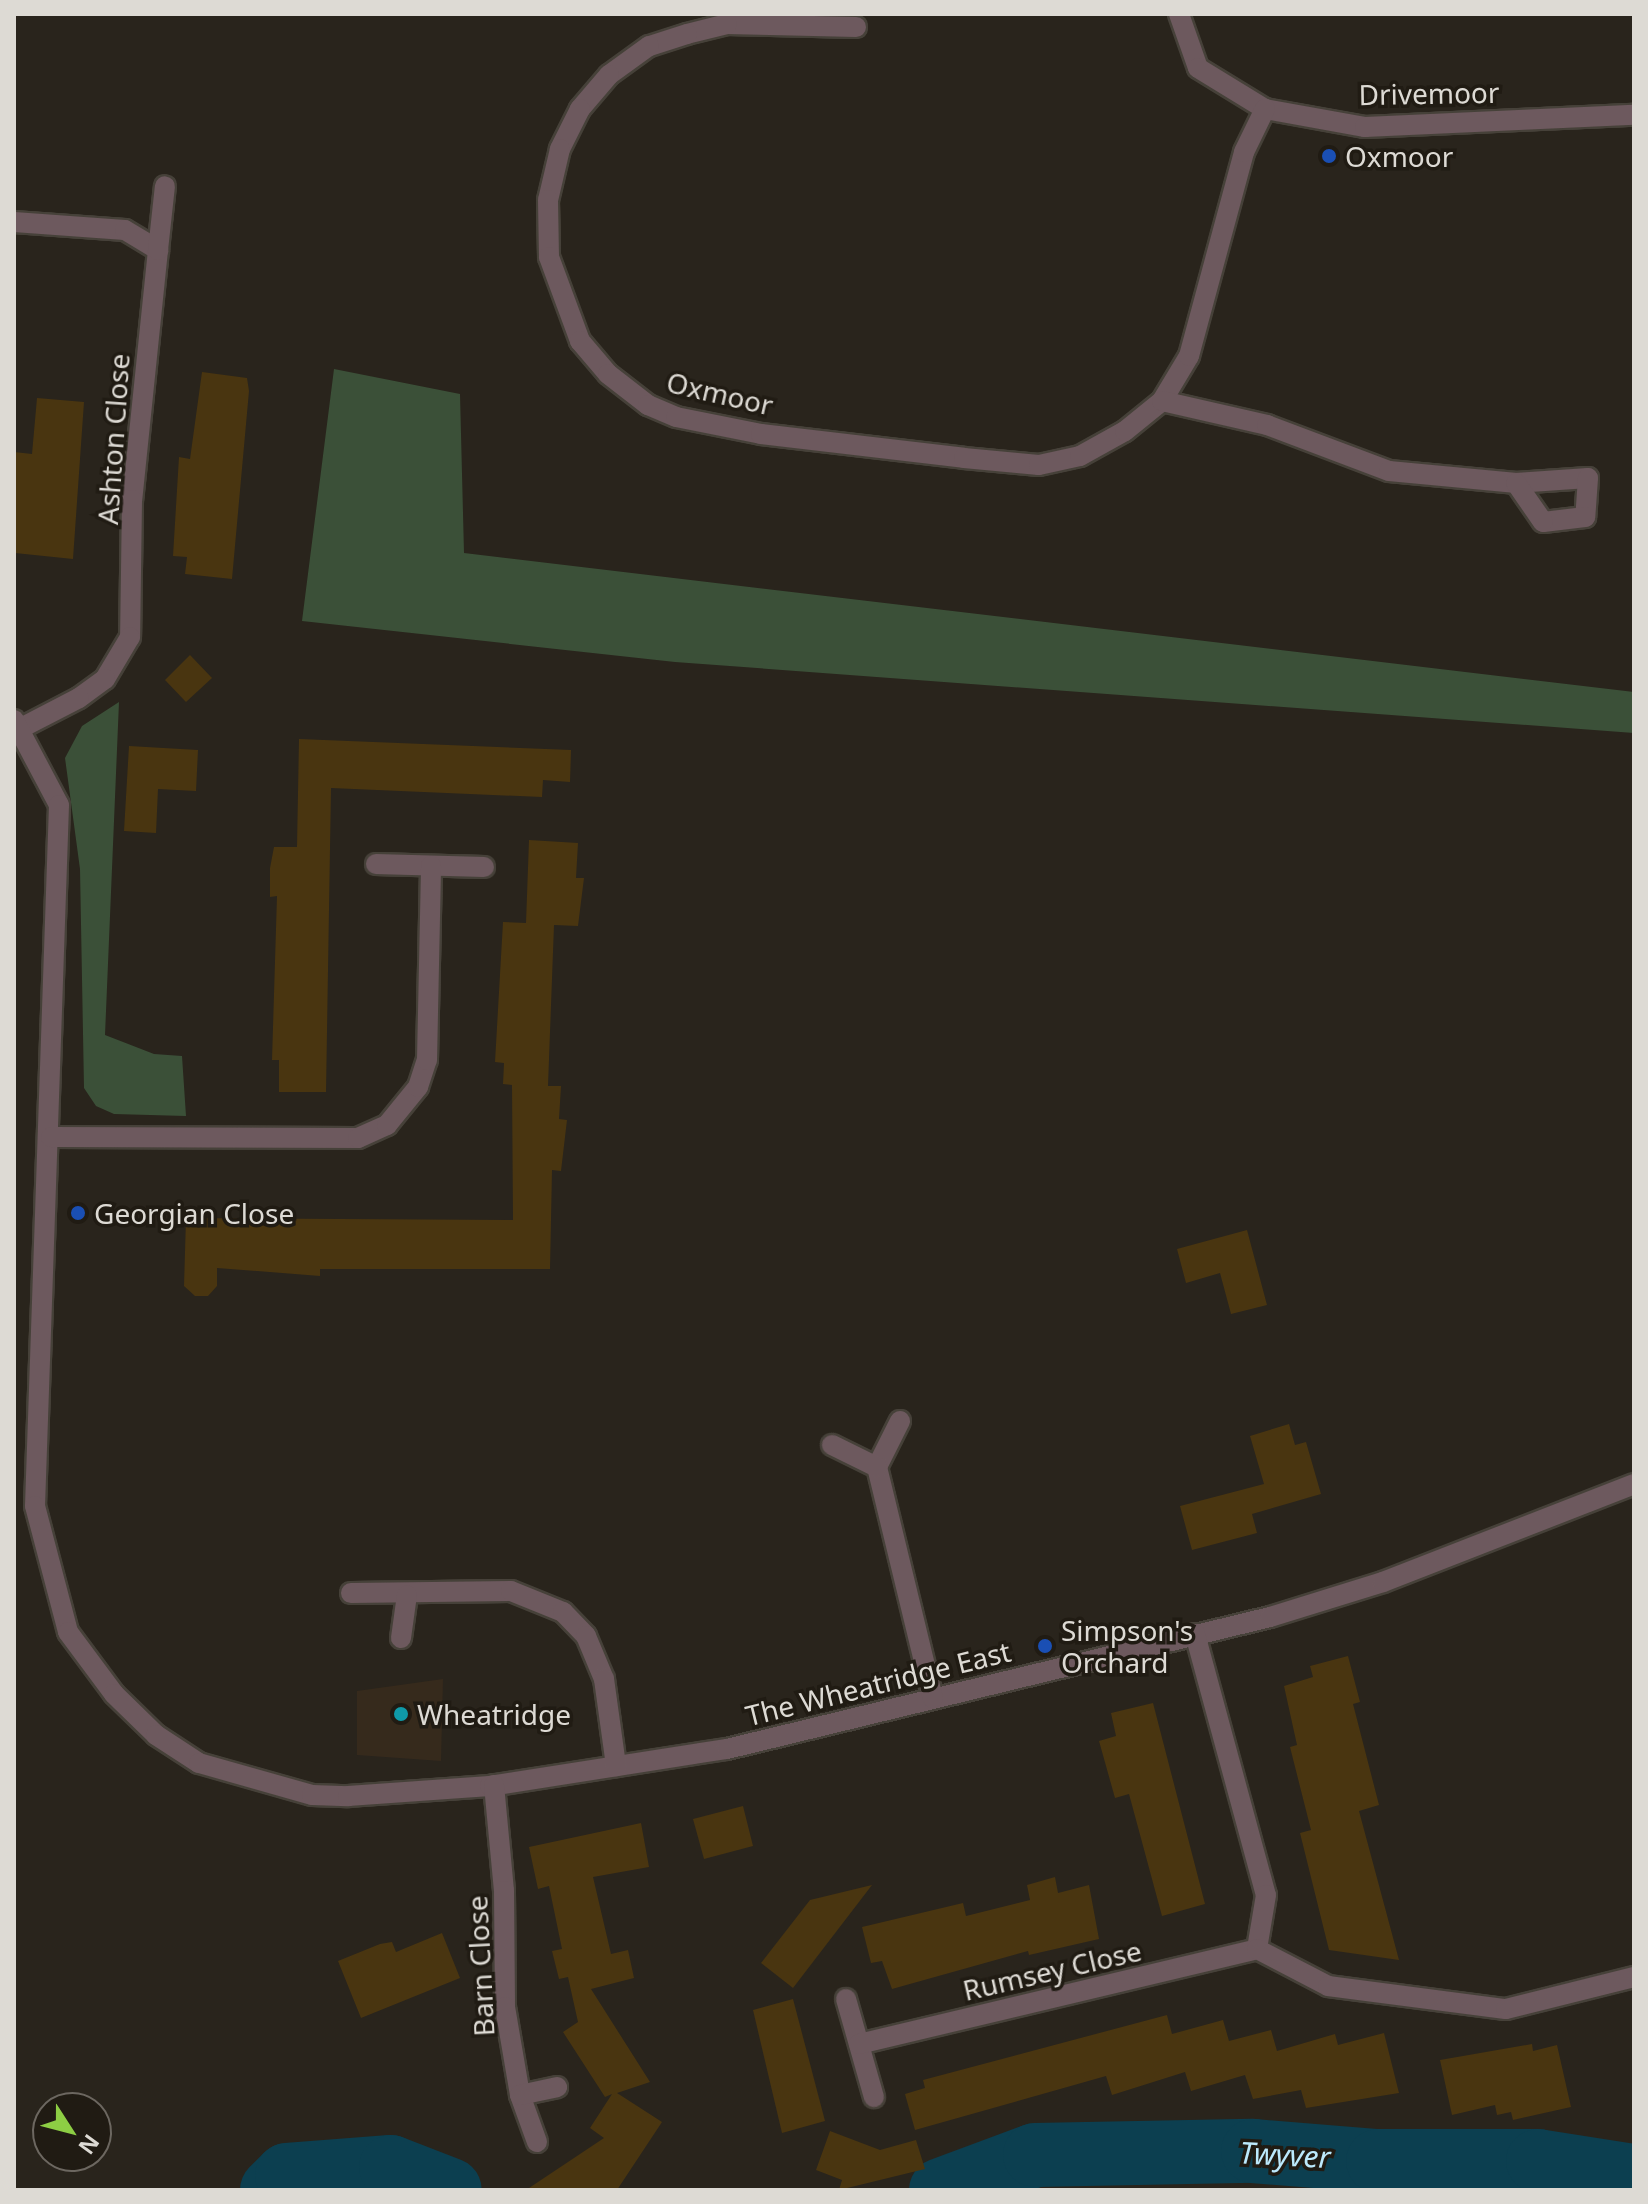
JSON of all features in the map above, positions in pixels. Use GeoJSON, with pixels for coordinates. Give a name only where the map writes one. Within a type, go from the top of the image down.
{"type":"FeatureCollection","features":[{"type":"Feature","properties":{"kind":"street","name":"Drivemoor"},"geometry":{"type":"LineString","coordinates":[[1179,14],[1198,68],[1265,109],[1365,127],[1634,115]]}},
{"type":"Feature","properties":{"kind":"street","name":"Oxmoor"},"geometry":{"type":"LineString","coordinates":[[856,27],[727,24],[649,46],[599,86],[580,109],[560,149],[548,200],[549,257],[580,341],[618,382],[648,405],[676,417],[761,434],[964,458],[1039,465],[1080,456],[1125,431],[1162,401],[1189,356],[1244,152],[1265,109]]}},
{"type":"Feature","properties":{"kind":"street","name":"Ashton Close"},"geometry":{"type":"LineString","coordinates":[[18,724],[79,698],[105,679],[130,637],[132,500],[165,186]]}},
{"type":"Feature","properties":{"kind":"street"},"geometry":{"type":"LineString","coordinates":[[14,222],[125,230],[158,250]]}},
{"type":"Feature","properties":{"kind":"street"},"geometry":{"type":"LineString","coordinates":[[1162,401],[1267,425],[1389,471],[1516,483]]}},
{"type":"Feature","properties":{"kind":"street","name":"The Wheatridge East"},"geometry":{"type":"LineString","coordinates":[[18,724],[59,805],[51,1137],[35,1506],[68,1632],[114,1694],[156,1735],[199,1763],[312,1795],[348,1796],[494,1785],[727,1749],[1195,1634],[1383,1582],[1634,1484]]}},
{"type":"Feature","properties":{"kind":"street"},"geometry":{"type":"LineString","coordinates":[[376,864],[484,867]]}},
{"type":"Feature","properties":{"kind":"street"},"geometry":{"type":"LineString","coordinates":[[51,1137],[358,1138],[387,1125],[418,1087],[427,1060],[431,866]]}},
{"type":"Feature","properties":{"kind":"street"},"geometry":{"type":"LineString","coordinates":[[900,1421],[877,1467],[933,1698]]}},
{"type":"Feature","properties":{"kind":"street"},"geometry":{"type":"LineString","coordinates":[[832,1445],[877,1467]]}},
{"type":"Feature","properties":{"kind":"street"},"geometry":{"type":"LineString","coordinates":[[351,1593],[407,1595],[511,1591],[563,1612],[586,1636],[604,1679],[616,1766]]}},
{"type":"Feature","properties":{"kind":"street"},"geometry":{"type":"LineString","coordinates":[[401,1638],[407,1595]]}},
{"type":"Feature","properties":{"kind":"street"},"geometry":{"type":"LineString","coordinates":[[1195,1634],[1266,1895],[1257,1949],[1328,1986],[1506,2009],[1634,1977]]}},
{"type":"Feature","properties":{"kind":"street","name":"Barn Close"},"geometry":{"type":"LineString","coordinates":[[494,1785],[504,1891],[505,2007],[520,2095],[537,2142]]}},
{"type":"Feature","properties":{"kind":"street","name":"Rumsey Close"},"geometry":{"type":"LineString","coordinates":[[859,2044],[1257,1949]]}},
{"type":"Feature","properties":{"kind":"street"},"geometry":{"type":"LineString","coordinates":[[846,1999],[874,2097]]}},
{"type":"Feature","properties":{"kind":"street"},"geometry":{"type":"LineString","coordinates":[[520,2095],[557,2087]]}},
{"type":"Feature","properties":{"kind":"shaded area"},"geometry":{"type":"Polygon","coordinates":[[[443,1679],[441,1761],[357,1755],[357,1691],[443,1679]]]}},
{"type":"Feature","properties":{"kind":"green space"},"geometry":{"type":"Polygon","coordinates":[[[334,369],[460,394],[464,553],[1634,692],[1634,733],[675,662],[302,621],[334,369]]]}},
{"type":"Feature","properties":{"kind":"green space"},"geometry":{"type":"Polygon","coordinates":[[[119,702],[105,1035],[154,1054],[182,1056],[186,1116],[114,1114],[96,1106],[84,1088],[80,869],[65,758],[82,726],[119,702]]]}},
{"type":"Feature","properties":{"kind":"green space"},"geometry":{"type":"Polygon","coordinates":[[[1548,2154],[1634,2167],[1634,2190],[1402,2190],[1400,2165],[1548,2154]]]}},
{"type":"Feature","properties":{"kind":"building"},"geometry":{"type":"Polygon","coordinates":[[[202,372],[247,378],[249,391],[232,579],[185,574],[187,557],[173,556],[179,457],[190,459],[202,372]]]}},
{"type":"Feature","properties":{"kind":"building"},"geometry":{"type":"Polygon","coordinates":[[[37,398],[84,402],[73,559],[15,553],[14,452],[32,454],[37,398]]]}},
{"type":"Feature","properties":{"kind":"building"},"geometry":{"type":"Polygon","coordinates":[[[190,655],[212,678],[186,702],[165,680],[190,655]]]}},
{"type":"Feature","properties":{"kind":"building"},"geometry":{"type":"Polygon","coordinates":[[[299,739],[571,750],[570,782],[543,780],[542,797],[331,788],[326,1092],[279,1092],[279,1060],[272,1060],[277,896],[270,897],[270,868],[274,847],[297,847],[299,739]]]}},
{"type":"Feature","properties":{"kind":"building"},"geometry":{"type":"Polygon","coordinates":[[[129,746],[198,750],[196,791],[158,789],[156,833],[124,831],[129,746]]]}},
{"type":"Feature","properties":{"kind":"building"},"geometry":{"type":"Polygon","coordinates":[[[529,840],[578,843],[576,878],[584,878],[578,926],[554,925],[548,1086],[561,1086],[559,1119],[567,1120],[561,1171],[552,1170],[550,1269],[320,1269],[320,1276],[217,1268],[217,1286],[208,1296],[195,1296],[184,1286],[186,1218],[513,1220],[512,1085],[503,1084],[504,1063],[495,1062],[503,922],[526,923],[529,840]]]}},
{"type":"Feature","properties":{"kind":"building"},"geometry":{"type":"Polygon","coordinates":[[[1247,1230],[1267,1305],[1231,1314],[1220,1273],[1186,1283],[1177,1249],[1247,1230]]]}},
{"type":"Feature","properties":{"kind":"building"},"geometry":{"type":"Polygon","coordinates":[[[1289,1424],[1295,1445],[1306,1442],[1321,1494],[1252,1514],[1257,1533],[1192,1550],[1180,1506],[1264,1484],[1250,1436],[1289,1424]]]}},
{"type":"Feature","properties":{"kind":"building"},"geometry":{"type":"Polygon","coordinates":[[[1348,1656],[1360,1702],[1353,1704],[1379,1805],[1359,1811],[1399,1960],[1329,1950],[1300,1833],[1311,1830],[1290,1747],[1297,1745],[1284,1686],[1313,1677],[1310,1666],[1348,1656]]]}},
{"type":"Feature","properties":{"kind":"building"},"geometry":{"type":"Polygon","coordinates":[[[1153,1703],[1205,1904],[1162,1916],[1129,1794],[1115,1798],[1099,1741],[1116,1736],[1111,1713],[1153,1703]]]}},
{"type":"Feature","properties":{"kind":"building"},"geometry":{"type":"Polygon","coordinates":[[[743,1806],[753,1846],[704,1859],[693,1819],[743,1806]]]}},
{"type":"Feature","properties":{"kind":"building"},"geometry":{"type":"Polygon","coordinates":[[[641,1823],[649,1867],[593,1877],[611,1954],[628,1950],[634,1978],[591,1989],[650,2082],[617,2093],[662,2122],[617,2190],[526,2190],[604,2138],[590,2128],[612,2094],[605,2097],[563,2032],[578,2022],[568,1977],[559,1979],[552,1951],[562,1949],[549,1886],[538,1889],[529,1847],[641,1823]]]}},
{"type":"Feature","properties":{"kind":"building"},"geometry":{"type":"Polygon","coordinates":[[[1055,1877],[1058,1893],[1089,1885],[1099,1939],[1029,1955],[1028,1951],[892,1989],[882,1961],[871,1963],[862,1927],[963,1903],[966,1916],[1030,1900],[1027,1885],[1055,1877]]]}},
{"type":"Feature","properties":{"kind":"building"},"geometry":{"type":"Polygon","coordinates":[[[872,1885],[793,1988],[761,1963],[810,1900],[872,1885]]]}},
{"type":"Feature","properties":{"kind":"building"},"geometry":{"type":"Polygon","coordinates":[[[442,1933],[460,1978],[361,2018],[338,1961],[392,1942],[396,1952],[442,1933]]]}},
{"type":"Feature","properties":{"kind":"building"},"geometry":{"type":"Polygon","coordinates":[[[793,1999],[825,2121],[782,2133],[753,2010],[793,1999]]]}},
{"type":"Feature","properties":{"kind":"building"},"geometry":{"type":"Polygon","coordinates":[[[1167,2015],[1172,2034],[1223,2020],[1229,2041],[1271,2030],[1277,2051],[1335,2034],[1338,2045],[1384,2033],[1399,2093],[1306,2108],[1301,2090],[1253,2099],[1245,2075],[1191,2091],[1185,2072],[1112,2095],[1106,2076],[915,2130],[905,2094],[925,2088],[923,2080],[1167,2015]]]}},
{"type":"Feature","properties":{"kind":"building"},"geometry":{"type":"Polygon","coordinates":[[[1532,2044],[1533,2051],[1557,2045],[1571,2107],[1513,2120],[1511,2112],[1497,2115],[1495,2105],[1452,2115],[1440,2060],[1532,2044]]]}},
{"type":"Feature","properties":{"kind":"building"},"geometry":{"type":"Polygon","coordinates":[[[830,2131],[880,2150],[916,2140],[925,2169],[839,2190],[842,2180],[816,2170],[830,2131]]]}},
{"type":"Feature","properties":{"kind":"waterway","name":"Twyver"},"geometry":{"type":"LineString","coordinates":[[941,2190],[1035,2155],[1253,2151],[1378,2161],[1538,2161],[1634,2176]]}},
{"type":"Feature","properties":{"kind":"waterway","name":"Twyver"},"geometry":{"type":"LineString","coordinates":[[272,2190],[287,2175],[391,2167],[450,2190]]}},
{"type":"Feature","properties":{"kind":"place","name":"Oxmoor"},"geometry":{"type":"Point","coordinates":[1329,156]}},
{"type":"Feature","properties":{"kind":"place","name":"Georgian Close"},"geometry":{"type":"Point","coordinates":[78,1213]}},
{"type":"Feature","properties":{"kind":"place","name":"Simpson's Orchard"},"geometry":{"type":"Point","coordinates":[1045,1646]}},
{"type":"Feature","properties":{"kind":"place","name":"Wheatridge"},"geometry":{"type":"Point","coordinates":[401,1714]}}]}
